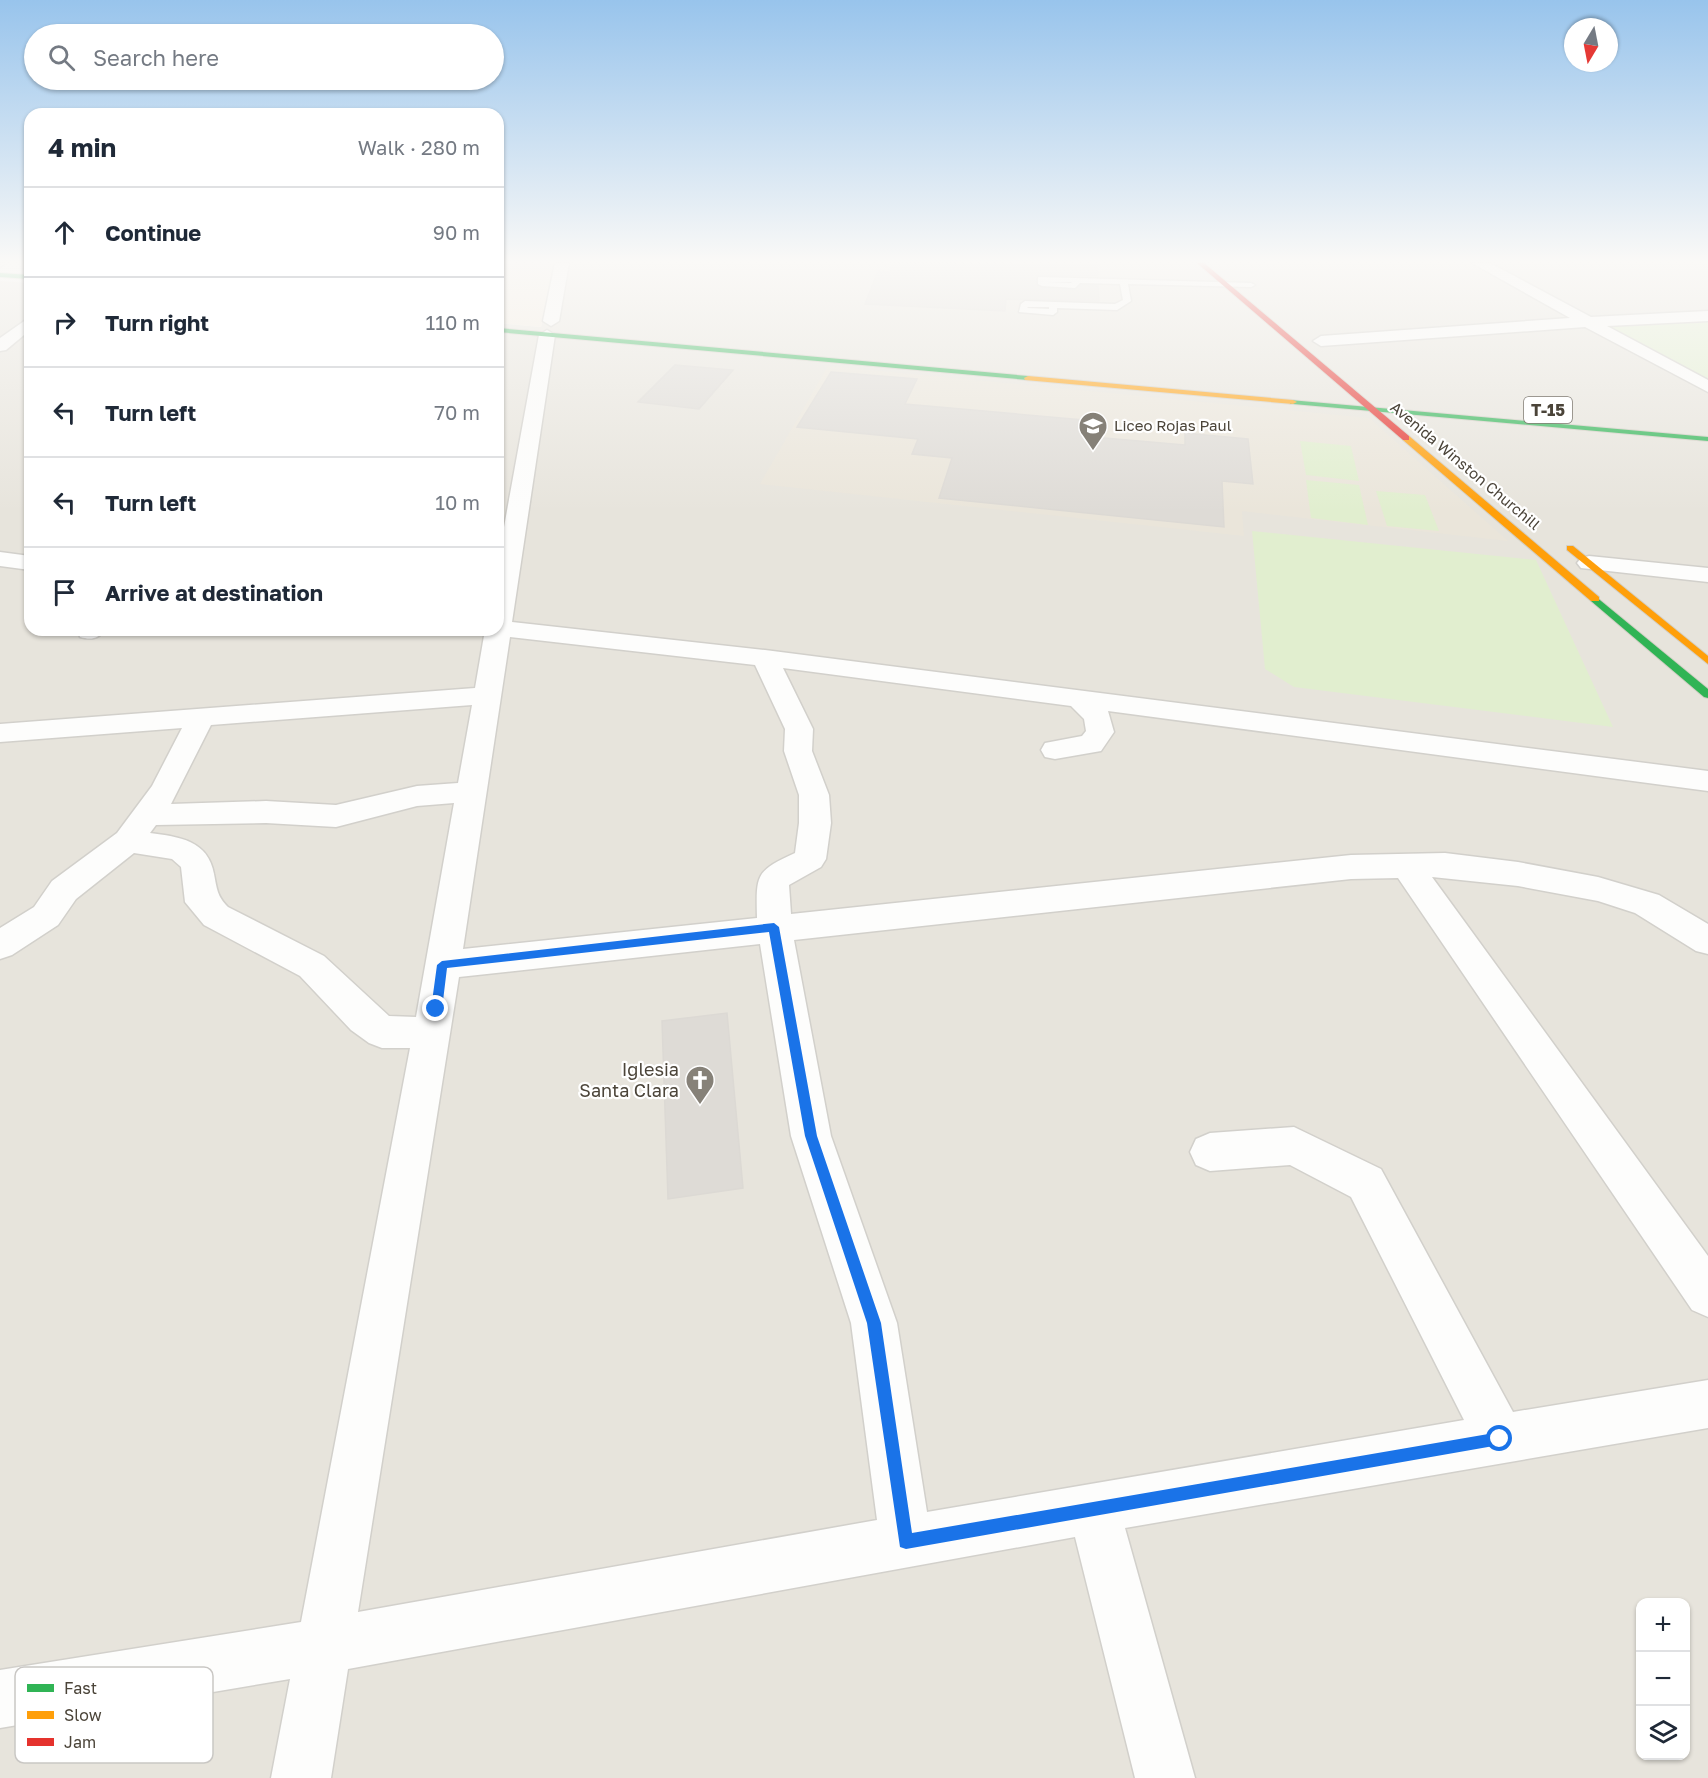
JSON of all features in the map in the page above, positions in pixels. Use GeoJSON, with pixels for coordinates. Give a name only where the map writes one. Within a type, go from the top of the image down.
{"type":"FeatureCollection","features":[{"type":"Feature","properties":{"kind":"main road","name":"T-15"},"geometry":{"type":"LineString","coordinates":[[727,346],[1373,411],[1708,439]]}},
{"type":"Feature","properties":{"kind":"main road","name":"T-15"},"geometry":{"type":"LineString","coordinates":[[771,346],[1460,402]]}},
{"type":"Feature","properties":{"kind":"main road","name":"Avenida Winston Churchill"},"geometry":{"type":"LineString","coordinates":[[1298,346],[1708,695]]}},
{"type":"Feature","properties":{"kind":"main road"},"geometry":{"type":"LineString","coordinates":[[1326,346],[1338,355]]}},
{"type":"Feature","properties":{"kind":"main road","name":"Avenida Winston Churchill"},"geometry":{"type":"LineString","coordinates":[[1389,397],[1425,428]]}},
{"type":"Feature","properties":{"kind":"main road","name":"Avenida Winston Churchill"},"geometry":{"type":"LineString","coordinates":[[1561,540],[1708,661]]}},
{"type":"Feature","properties":{"kind":"street"},"geometry":{"type":"LineString","coordinates":[[504,594],[546,346]]}},
{"type":"Feature","properties":{"kind":"street"},"geometry":{"type":"LineString","coordinates":[[1632,346],[1708,387]]}},
{"type":"Feature","properties":{"kind":"street"},"geometry":{"type":"LineString","coordinates":[[0,559],[24,562]]}},
{"type":"Feature","properties":{"kind":"street"},"geometry":{"type":"LineString","coordinates":[[1588,563],[1708,575]]}},
{"type":"Feature","properties":{"kind":"street"},"geometry":{"type":"LineString","coordinates":[[504,630],[765,658],[1708,781]]}},
{"type":"Feature","properties":{"kind":"street"},"geometry":{"type":"LineString","coordinates":[[301,1778],[322,1646],[432,1033],[497,636]]}},
{"type":"Feature","properties":{"kind":"street"},"geometry":{"type":"LineString","coordinates":[[765,658],[799,729],[798,751],[814,795],[815,823],[810,859],[779,874],[773,885],[774,927],[811,1136],[874,1323],[906,1542]]}},
{"type":"Feature","properties":{"kind":"street"},"geometry":{"type":"LineString","coordinates":[[0,733],[487,695]]}},
{"type":"Feature","properties":{"kind":"street"},"geometry":{"type":"LineString","coordinates":[[1055,750],[1091,744],[1100,732],[1097,716],[1078,698]]}},
{"type":"Feature","properties":{"kind":"street"},"geometry":{"type":"LineString","coordinates":[[0,945],[46,916],[64,890],[137,828],[165,790],[201,717]]}},
{"type":"Feature","properties":{"kind":"street"},"geometry":{"type":"LineString","coordinates":[[137,828],[266,813],[336,816],[417,796],[471,792]]}},
{"type":"Feature","properties":{"kind":"street"},"geometry":{"type":"LineString","coordinates":[[137,828],[181,849],[196,862],[202,902],[216,916],[312,966],[364,1019],[382,1032],[432,1033]]}},
{"type":"Feature","properties":{"kind":"street"},"geometry":{"type":"LineString","coordinates":[[1406,865],[1708,1294]]}},
{"type":"Feature","properties":{"kind":"street"},"geometry":{"type":"LineString","coordinates":[[442,965],[774,927],[1351,867],[1406,865],[1445,866],[1518,874],[1598,889],[1647,904],[1708,941]]}},
{"type":"Feature","properties":{"kind":"street"},"geometry":{"type":"LineString","coordinates":[[1210,1152],[1294,1146],[1366,1183],[1500,1439]]}},
{"type":"Feature","properties":{"kind":"street"},"geometry":{"type":"LineString","coordinates":[[194,1667],[1094,1508],[1708,1404]]}},
{"type":"Feature","properties":{"kind":"street"},"geometry":{"type":"LineString","coordinates":[[1094,1508],[1165,1778]]}},
{"type":"Feature","properties":{"kind":"street"},"geometry":{"type":"LineString","coordinates":[[0,1699],[15,1697]]}},
{"type":"Feature","properties":{"kind":"shaded area"},"geometry":{"type":"Polygon","coordinates":[[[0,346],[24,346],[24,636],[504,636],[504,346],[1708,346],[1708,1778],[0,1778],[0,346]]]}},
{"type":"Feature","properties":{"kind":"shaded area","name":"Liceo Rojas Paul"},"geometry":{"type":"Polygon","coordinates":[[[828,366],[1369,418],[1508,541],[1242,511],[1244,536],[760,484],[828,366]]]}},
{"type":"Feature","properties":{"kind":"green space"},"geometry":{"type":"Polygon","coordinates":[[[1642,346],[1708,346],[1708,382],[1642,346]]]}},
{"type":"Feature","properties":{"kind":"green space"},"geometry":{"type":"Polygon","coordinates":[[[1300,441],[1351,446],[1359,481],[1306,475],[1300,441]]]}},
{"type":"Feature","properties":{"kind":"green space"},"geometry":{"type":"Polygon","coordinates":[[[1306,480],[1359,485],[1368,525],[1311,518],[1306,480]]]}},
{"type":"Feature","properties":{"kind":"green space"},"geometry":{"type":"Polygon","coordinates":[[[1376,491],[1425,495],[1439,531],[1387,526],[1376,491]]]}},
{"type":"Feature","properties":{"kind":"green space"},"geometry":{"type":"Polygon","coordinates":[[[1252,531],[1536,560],[1613,727],[1294,687],[1265,669],[1252,531]]]}},
{"type":"Feature","properties":{"kind":"building"},"geometry":{"type":"Polygon","coordinates":[[[675,365],[733,370],[699,409],[638,402],[675,365]]]}},
{"type":"Feature","properties":{"kind":"building"},"geometry":{"type":"Polygon","coordinates":[[[831,372],[917,379],[905,404],[1095,421],[1093,437],[1185,445],[1185,433],[1248,439],[1253,484],[1222,481],[1224,527],[939,498],[952,458],[912,454],[918,439],[797,427],[831,372]]]}},
{"type":"Feature","properties":{"kind":"building","name":"Iglesia Santa Clara"},"geometry":{"type":"Polygon","coordinates":[[[727,1013],[743,1188],[668,1199],[662,1021],[727,1013]]]}},
{"type":"Feature","properties":{"kind":"traffic: fast"},"geometry":{"type":"LineString","coordinates":[[674,346],[1028,378]]}},
{"type":"Feature","properties":{"kind":"traffic: fast"},"geometry":{"type":"LineString","coordinates":[[1293,402],[1708,439]]}},
{"type":"Feature","properties":{"kind":"traffic: fast"},"geometry":{"type":"LineString","coordinates":[[1595,599],[1708,695]]}},
{"type":"Feature","properties":{"kind":"traffic: slow"},"geometry":{"type":"LineString","coordinates":[[1028,378],[1293,402]]}},
{"type":"Feature","properties":{"kind":"traffic: slow"},"geometry":{"type":"LineString","coordinates":[[1406,438],[1595,599]]}},
{"type":"Feature","properties":{"kind":"traffic: slow"},"geometry":{"type":"LineString","coordinates":[[1570,548],[1708,661]]}},
{"type":"Feature","properties":{"kind":"traffic: jam"},"geometry":{"type":"LineString","coordinates":[[1298,346],[1406,438]]}},
{"type":"Feature","properties":{"kind":"place","name":"Liceo Rojas Paul"},"geometry":{"type":"Point","coordinates":[1093,452]}},
{"type":"Feature","properties":{"kind":"place","name":"Iglesia Santa Clara"},"geometry":{"type":"Point","coordinates":[700,1106]}},
{"type":"Feature","properties":{"kind":"route"},"geometry":{"type":"LineString","coordinates":[[436,1009],[442,965],[774,927],[811,1136],[874,1323],[906,1542],[1500,1439]]}}]}
